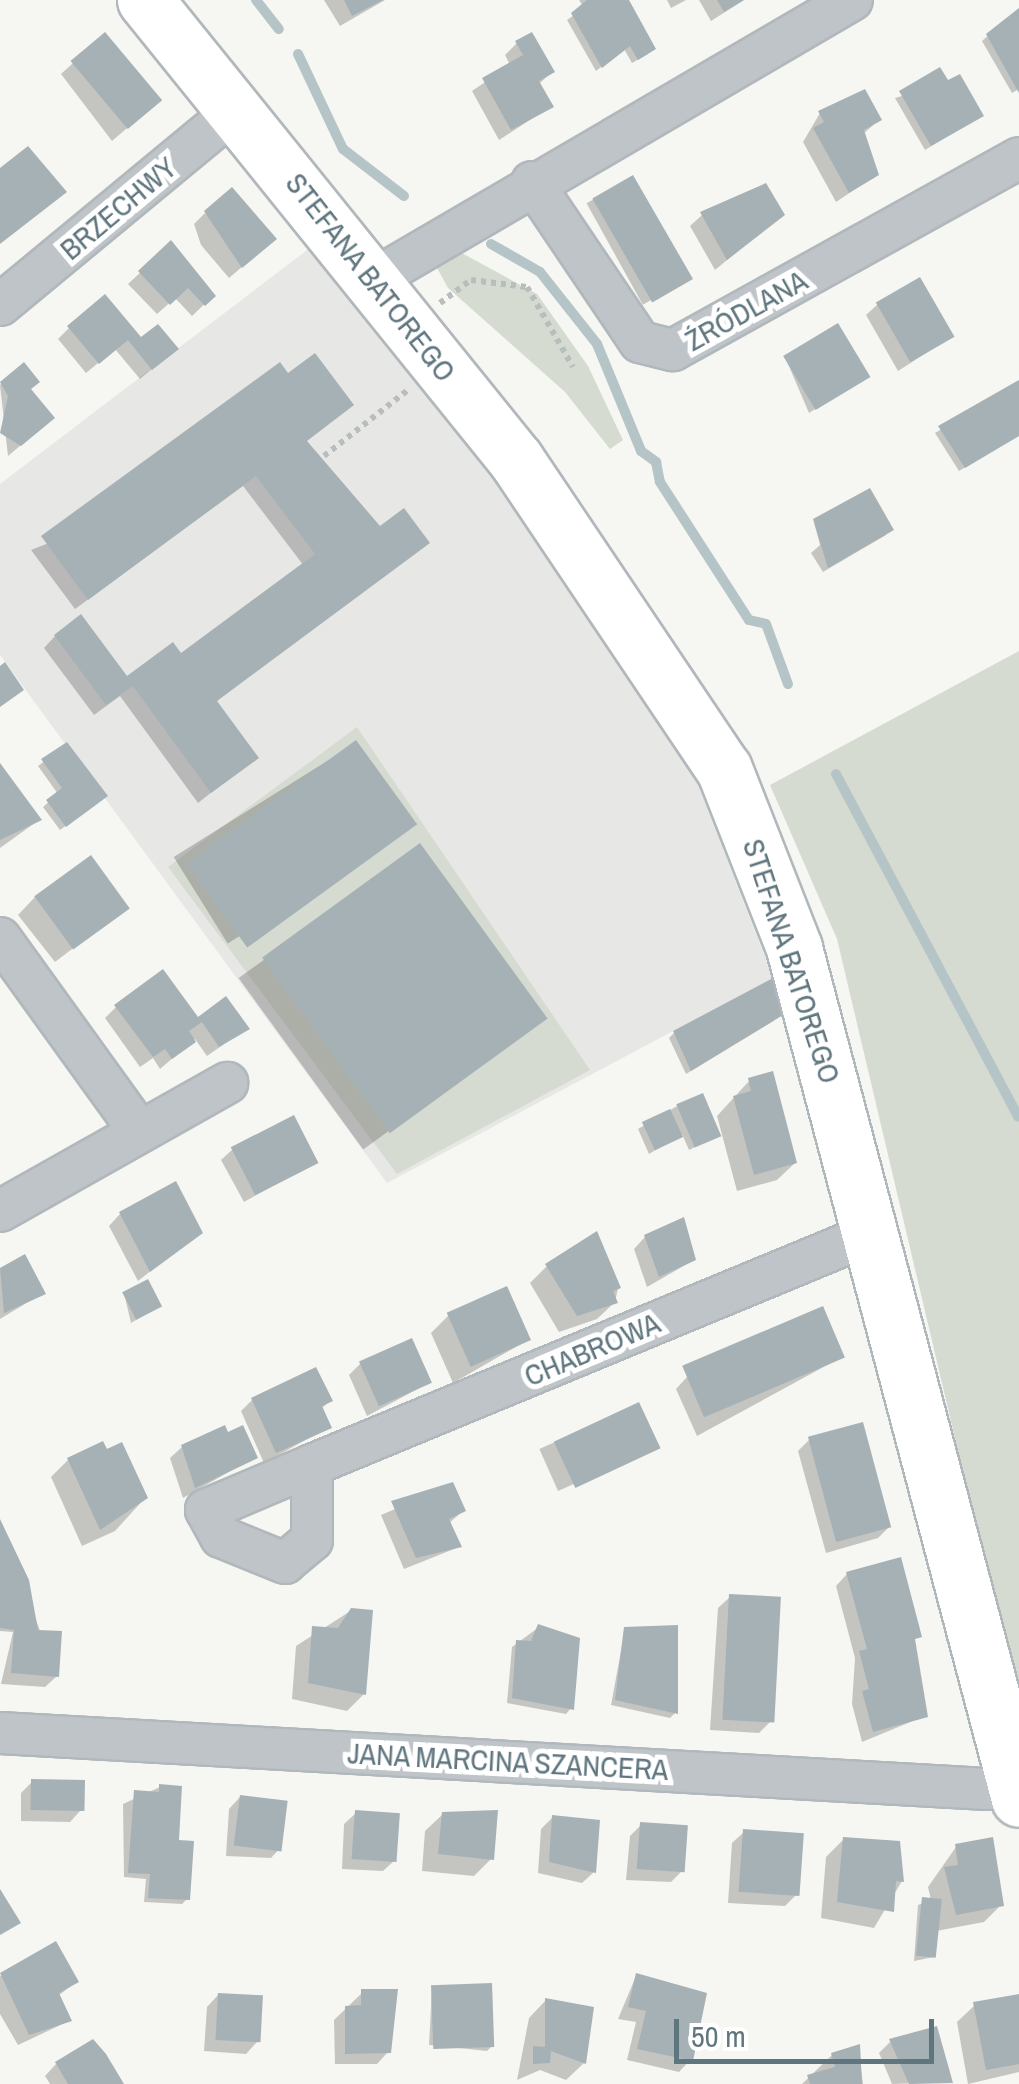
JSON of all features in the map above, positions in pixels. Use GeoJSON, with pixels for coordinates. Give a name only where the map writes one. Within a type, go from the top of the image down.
{"type":"FeatureCollection","features":[{"type":"Feature","properties":{"kind":"street","name":"STEFANA BATOREGO"},"geometry":{"type":"LineString","coordinates":[[145,0],[376,278],[573,537],[724,769],[794,948],[873,1232],[1017,1789]]}},
{"type":"Feature","properties":{"kind":"street"},"geometry":{"type":"LineString","coordinates":[[376,278],[532,182],[852,0]]}},
{"type":"Feature","properties":{"kind":"street","name":"BRZECHWY"},"geometry":{"type":"LineString","coordinates":[[0,306],[236,110]]}},
{"type":"Feature","properties":{"kind":"street","name":"ŹRÓDLANA"},"geometry":{"type":"LineString","coordinates":[[532,182],[640,342],[673,350],[1019,158]]}},
{"type":"Feature","properties":{"kind":"street"},"geometry":{"type":"LineString","coordinates":[[0,938],[140,1132]]}},
{"type":"Feature","properties":{"kind":"street"},"geometry":{"type":"LineString","coordinates":[[0,1210],[227,1083]]}},
{"type":"Feature","properties":{"kind":"street","name":"CHABROWA"},"geometry":{"type":"LineString","coordinates":[[312,1465],[873,1232]]}},
{"type":"Feature","properties":{"kind":"street","name":"JANA MARCINA SZANCERA"},"geometry":{"type":"LineString","coordinates":[[0,1733],[1017,1789]]}},
{"type":"Feature","properties":{"kind":"path"},"geometry":{"type":"LineString","coordinates":[[324,456],[427,346],[472,280],[516,282],[535,296],[573,367]]}},
{"type":"Feature","properties":{"kind":"shaded area"},"geometry":{"type":"Polygon","coordinates":[[[315,244],[555,551],[674,722],[773,978],[387,1183],[0,655],[0,484],[315,244]]]}},
{"type":"Feature","properties":{"kind":"shaded area"},"geometry":{"type":"Polygon","coordinates":[[[460,252],[537,294],[588,366],[623,440],[610,449],[565,392],[448,288],[437,268],[460,252]]]}},
{"type":"Feature","properties":{"kind":"shaded area"},"geometry":{"type":"Polygon","coordinates":[[[1019,651],[1019,1709],[837,939],[770,785],[1019,651]]]}},
{"type":"Feature","properties":{"kind":"shaded area"},"geometry":{"type":"Polygon","coordinates":[[[357,727],[590,1070],[397,1174],[168,867],[357,727]]]}},
{"type":"Feature","properties":{"kind":"building"},"geometry":{"type":"Polygon","coordinates":[[[344,0],[383,0],[352,16],[344,0]]]}},
{"type":"Feature","properties":{"kind":"building"},"geometry":{"type":"Polygon","coordinates":[[[587,0],[629,0],[656,49],[638,60],[630,46],[602,68],[571,13],[587,0]]]}},
{"type":"Feature","properties":{"kind":"building"},"geometry":{"type":"Polygon","coordinates":[[[717,0],[744,0],[724,12],[717,0]]]}},
{"type":"Feature","properties":{"kind":"building"},"geometry":{"type":"Polygon","coordinates":[[[1019,8],[1019,93],[986,34],[1019,8]]]}},
{"type":"Feature","properties":{"kind":"building"},"geometry":{"type":"Polygon","coordinates":[[[105,32],[162,100],[128,129],[71,61],[105,32]]]}},
{"type":"Feature","properties":{"kind":"building"},"geometry":{"type":"Polygon","coordinates":[[[532,32],[555,72],[539,81],[554,107],[511,130],[482,78],[523,55],[515,41],[532,32]]]}},
{"type":"Feature","properties":{"kind":"building"},"geometry":{"type":"Polygon","coordinates":[[[940,67],[948,80],[960,74],[984,116],[931,146],[899,91],[940,67]]]}},
{"type":"Feature","properties":{"kind":"building"},"geometry":{"type":"Polygon","coordinates":[[[865,89],[882,120],[864,130],[879,175],[849,193],[813,128],[824,122],[818,111],[865,89]]]}},
{"type":"Feature","properties":{"kind":"building"},"geometry":{"type":"Polygon","coordinates":[[[28,146],[67,192],[0,244],[0,168],[28,146]]]}},
{"type":"Feature","properties":{"kind":"building"},"geometry":{"type":"Polygon","coordinates":[[[633,175],[693,279],[652,302],[592,198],[633,175]]]}},
{"type":"Feature","properties":{"kind":"building"},"geometry":{"type":"Polygon","coordinates":[[[766,183],[785,215],[727,260],[700,212],[766,183]]]}},
{"type":"Feature","properties":{"kind":"building"},"geometry":{"type":"Polygon","coordinates":[[[232,187],[277,239],[242,268],[204,211],[232,187]]]}},
{"type":"Feature","properties":{"kind":"building"},"geometry":{"type":"Polygon","coordinates":[[[171,240],[216,296],[205,306],[188,288],[170,305],[138,271],[171,240]]]}},
{"type":"Feature","properties":{"kind":"building"},"geometry":{"type":"Polygon","coordinates":[[[920,277],[954,337],[910,362],[876,302],[920,277]]]}},
{"type":"Feature","properties":{"kind":"building"},"geometry":{"type":"Polygon","coordinates":[[[105,294],[141,337],[158,324],[179,349],[152,370],[128,340],[99,364],[67,326],[105,294]]]}},
{"type":"Feature","properties":{"kind":"building"},"geometry":{"type":"Polygon","coordinates":[[[838,323],[870,377],[816,410],[783,356],[838,323]]]}},
{"type":"Feature","properties":{"kind":"building"},"geometry":{"type":"Polygon","coordinates":[[[315,353],[354,405],[307,441],[380,526],[404,508],[430,543],[217,701],[259,758],[211,793],[133,686],[106,705],[54,635],[81,614],[127,676],[173,642],[181,653],[315,554],[256,476],[88,600],[41,536],[280,362],[288,373],[315,353]]]}},
{"type":"Feature","properties":{"kind":"building"},"geometry":{"type":"Polygon","coordinates":[[[24,362],[40,382],[31,389],[55,418],[21,446],[0,433],[8,396],[0,382],[24,362]]]}},
{"type":"Feature","properties":{"kind":"building"},"geometry":{"type":"Polygon","coordinates":[[[1019,380],[1019,436],[965,468],[938,426],[1019,380]]]}},
{"type":"Feature","properties":{"kind":"building"},"geometry":{"type":"Polygon","coordinates":[[[870,488],[894,530],[828,568],[813,519],[870,488]]]}},
{"type":"Feature","properties":{"kind":"building"},"geometry":{"type":"Polygon","coordinates":[[[5,662],[24,690],[0,707],[0,666],[5,662]]]}},
{"type":"Feature","properties":{"kind":"building"},"geometry":{"type":"Polygon","coordinates":[[[356,740],[417,824],[247,948],[186,863],[356,740]]]}},
{"type":"Feature","properties":{"kind":"building"},"geometry":{"type":"Polygon","coordinates":[[[67,742],[108,796],[66,827],[46,800],[62,788],[41,759],[67,742]]]}},
{"type":"Feature","properties":{"kind":"building"},"geometry":{"type":"Polygon","coordinates":[[[0,763],[42,820],[0,840],[0,763]]]}},
{"type":"Feature","properties":{"kind":"building"},"geometry":{"type":"Polygon","coordinates":[[[420,843],[548,1019],[390,1133],[262,958],[420,843]]]}},
{"type":"Feature","properties":{"kind":"building"},"geometry":{"type":"Polygon","coordinates":[[[91,855],[130,908],[73,950],[34,896],[91,855]]]}},
{"type":"Feature","properties":{"kind":"building"},"geometry":{"type":"Polygon","coordinates":[[[163,969],[198,1017],[226,996],[250,1029],[219,1047],[202,1022],[189,1031],[196,1042],[172,1059],[165,1049],[153,1057],[114,1005],[163,969]]]}},
{"type":"Feature","properties":{"kind":"building"},"geometry":{"type":"Polygon","coordinates":[[[773,978],[783,1015],[691,1071],[673,1031],[773,978]]]}},
{"type":"Feature","properties":{"kind":"building"},"geometry":{"type":"Polygon","coordinates":[[[773,1071],[797,1163],[754,1175],[733,1096],[751,1091],[748,1078],[773,1071]]]}},
{"type":"Feature","properties":{"kind":"building"},"geometry":{"type":"Polygon","coordinates":[[[703,1093],[721,1136],[695,1148],[676,1104],[703,1093]]]}},
{"type":"Feature","properties":{"kind":"building"},"geometry":{"type":"Polygon","coordinates":[[[670,1109],[683,1137],[655,1150],[642,1122],[670,1109]]]}},
{"type":"Feature","properties":{"kind":"building"},"geometry":{"type":"Polygon","coordinates":[[[294,1115],[319,1163],[255,1195],[231,1147],[294,1115]]]}},
{"type":"Feature","properties":{"kind":"building"},"geometry":{"type":"Polygon","coordinates":[[[176,1181],[203,1233],[150,1272],[119,1212],[176,1181]]]}},
{"type":"Feature","properties":{"kind":"building"},"geometry":{"type":"Polygon","coordinates":[[[684,1217],[696,1260],[659,1277],[644,1235],[684,1217]]]}},
{"type":"Feature","properties":{"kind":"building"},"geometry":{"type":"Polygon","coordinates":[[[597,1231],[621,1288],[613,1291],[618,1303],[577,1316],[545,1264],[597,1231]]]}},
{"type":"Feature","properties":{"kind":"building"},"geometry":{"type":"Polygon","coordinates":[[[25,1254],[46,1294],[4,1313],[0,1268],[25,1254]]]}},
{"type":"Feature","properties":{"kind":"building"},"geometry":{"type":"Polygon","coordinates":[[[148,1279],[162,1307],[136,1320],[122,1292],[148,1279]]]}},
{"type":"Feature","properties":{"kind":"building"},"geometry":{"type":"Polygon","coordinates":[[[507,1286],[531,1340],[471,1367],[447,1313],[507,1286]]]}},
{"type":"Feature","properties":{"kind":"building"},"geometry":{"type":"Polygon","coordinates":[[[823,1306],[845,1358],[704,1417],[682,1366],[823,1306]]]}},
{"type":"Feature","properties":{"kind":"building"},"geometry":{"type":"Polygon","coordinates":[[[412,1338],[432,1383],[379,1406],[359,1362],[412,1338]]]}},
{"type":"Feature","properties":{"kind":"building"},"geometry":{"type":"Polygon","coordinates":[[[316,1367],[333,1401],[322,1406],[332,1428],[276,1453],[251,1398],[316,1367]]]}},
{"type":"Feature","properties":{"kind":"building"},"geometry":{"type":"Polygon","coordinates":[[[639,1402],[661,1448],[575,1488],[554,1442],[639,1402]]]}},
{"type":"Feature","properties":{"kind":"building"},"geometry":{"type":"Polygon","coordinates":[[[863,1422],[891,1527],[836,1542],[808,1437],[863,1422]]]}},
{"type":"Feature","properties":{"kind":"building"},"geometry":{"type":"Polygon","coordinates":[[[225,1425],[228,1432],[243,1425],[258,1458],[195,1488],[181,1445],[225,1425]]]}},
{"type":"Feature","properties":{"kind":"building"},"geometry":{"type":"Polygon","coordinates":[[[103,1441],[107,1449],[122,1442],[148,1498],[100,1530],[67,1458],[103,1441]]]}},
{"type":"Feature","properties":{"kind":"building"},"geometry":{"type":"Polygon","coordinates":[[[453,1482],[466,1511],[449,1519],[462,1547],[416,1558],[391,1501],[453,1482]]]}},
{"type":"Feature","properties":{"kind":"building"},"geometry":{"type":"Polygon","coordinates":[[[0,1519],[29,1580],[38,1630],[62,1631],[59,1677],[11,1673],[14,1630],[0,1628],[0,1519]]]}},
{"type":"Feature","properties":{"kind":"building"},"geometry":{"type":"Polygon","coordinates":[[[901,1557],[922,1637],[915,1639],[928,1717],[873,1732],[862,1691],[869,1689],[859,1651],[867,1649],[846,1572],[901,1557]]]}},
{"type":"Feature","properties":{"kind":"building"},"geometry":{"type":"Polygon","coordinates":[[[729,1594],[781,1597],[774,1723],[722,1720],[729,1594]]]}},
{"type":"Feature","properties":{"kind":"building"},"geometry":{"type":"Polygon","coordinates":[[[351,1608],[373,1610],[366,1695],[308,1683],[312,1626],[338,1628],[351,1608]]]}},
{"type":"Feature","properties":{"kind":"building"},"geometry":{"type":"Polygon","coordinates":[[[538,1624],[580,1638],[574,1710],[512,1698],[516,1640],[531,1641],[538,1624]]]}},
{"type":"Feature","properties":{"kind":"building"},"geometry":{"type":"Polygon","coordinates":[[[678,1625],[678,1714],[615,1700],[624,1627],[678,1625]]]}},
{"type":"Feature","properties":{"kind":"building"},"geometry":{"type":"Polygon","coordinates":[[[31,1779],[85,1780],[84,1811],[30,1810],[31,1779]]]}},
{"type":"Feature","properties":{"kind":"building"},"geometry":{"type":"Polygon","coordinates":[[[159,1784],[182,1786],[179,1840],[194,1841],[190,1900],[148,1898],[150,1874],[128,1873],[134,1790],[159,1792],[159,1784]]]}},
{"type":"Feature","properties":{"kind":"building"},"geometry":{"type":"Polygon","coordinates":[[[240,1795],[288,1801],[281,1851],[234,1846],[240,1795]]]}},
{"type":"Feature","properties":{"kind":"building"},"geometry":{"type":"Polygon","coordinates":[[[355,1810],[400,1813],[396,1862],[352,1859],[355,1810]]]}},
{"type":"Feature","properties":{"kind":"building"},"geometry":{"type":"Polygon","coordinates":[[[498,1810],[494,1860],[438,1854],[442,1812],[498,1810]]]}},
{"type":"Feature","properties":{"kind":"building"},"geometry":{"type":"Polygon","coordinates":[[[552,1815],[600,1820],[596,1873],[549,1862],[552,1815]]]}},
{"type":"Feature","properties":{"kind":"building"},"geometry":{"type":"Polygon","coordinates":[[[640,1822],[688,1825],[685,1872],[637,1869],[640,1822]]]}},
{"type":"Feature","properties":{"kind":"building"},"geometry":{"type":"Polygon","coordinates":[[[743,1829],[804,1833],[799,1896],[739,1892],[743,1829]]]}},
{"type":"Feature","properties":{"kind":"building"},"geometry":{"type":"Polygon","coordinates":[[[843,1837],[900,1841],[904,1882],[896,1881],[894,1912],[837,1902],[843,1837]]]}},
{"type":"Feature","properties":{"kind":"building"},"geometry":{"type":"Polygon","coordinates":[[[993,1837],[1004,1906],[956,1915],[944,1867],[958,1865],[955,1844],[993,1837]]]}},
{"type":"Feature","properties":{"kind":"building"},"geometry":{"type":"Polygon","coordinates":[[[0,1889],[21,1923],[0,1935],[0,1889]]]}},
{"type":"Feature","properties":{"kind":"building"},"geometry":{"type":"Polygon","coordinates":[[[922,1897],[942,1899],[936,1958],[916,1956],[922,1897]]]}},
{"type":"Feature","properties":{"kind":"building"},"geometry":{"type":"Polygon","coordinates":[[[56,1941],[79,1982],[59,1993],[72,2021],[29,2035],[0,1973],[56,1941]]]}},
{"type":"Feature","properties":{"kind":"building"},"geometry":{"type":"Polygon","coordinates":[[[636,1973],[707,1993],[693,2061],[637,2049],[646,2011],[628,2007],[636,1973]]]}},
{"type":"Feature","properties":{"kind":"building"},"geometry":{"type":"Polygon","coordinates":[[[492,1983],[494,2047],[433,2049],[431,1985],[492,1983]]]}},
{"type":"Feature","properties":{"kind":"building"},"geometry":{"type":"Polygon","coordinates":[[[361,1989],[398,1989],[391,2053],[345,2054],[345,2006],[361,2005],[361,1989]]]}},
{"type":"Feature","properties":{"kind":"building"},"geometry":{"type":"Polygon","coordinates":[[[218,1993],[263,1995],[260,2042],[216,2040],[218,1993]]]}},
{"type":"Feature","properties":{"kind":"building"},"geometry":{"type":"Polygon","coordinates":[[[1019,1994],[1019,2064],[986,2070],[973,2002],[1019,1994]]]}},
{"type":"Feature","properties":{"kind":"building"},"geometry":{"type":"Polygon","coordinates":[[[545,1998],[594,2007],[586,2064],[551,2051],[550,2063],[533,2064],[533,2046],[545,2047],[545,1998]]]}},
{"type":"Feature","properties":{"kind":"building"},"geometry":{"type":"Polygon","coordinates":[[[937,2026],[953,2083],[909,2084],[889,2039],[937,2026]]]}},
{"type":"Feature","properties":{"kind":"building"},"geometry":{"type":"Polygon","coordinates":[[[93,2039],[124,2084],[68,2084],[55,2062],[93,2039]]]}},
{"type":"Feature","properties":{"kind":"building"},"geometry":{"type":"Polygon","coordinates":[[[860,2044],[862,2084],[810,2084],[807,2075],[835,2067],[831,2053],[860,2044]]]}},
{"type":"Feature","properties":{"kind":"waterway"},"geometry":{"type":"LineString","coordinates":[[256,0],[279,29]]}},
{"type":"Feature","properties":{"kind":"waterway"},"geometry":{"type":"LineString","coordinates":[[298,54],[343,149],[404,196]]}},
{"type":"Feature","properties":{"kind":"waterway"},"geometry":{"type":"LineString","coordinates":[[491,244],[540,272],[597,344],[641,451],[656,462],[660,482],[749,620],[766,624],[788,684]]}},
{"type":"Feature","properties":{"kind":"waterway"},"geometry":{"type":"LineString","coordinates":[[836,774],[1018,1117]]}}]}
